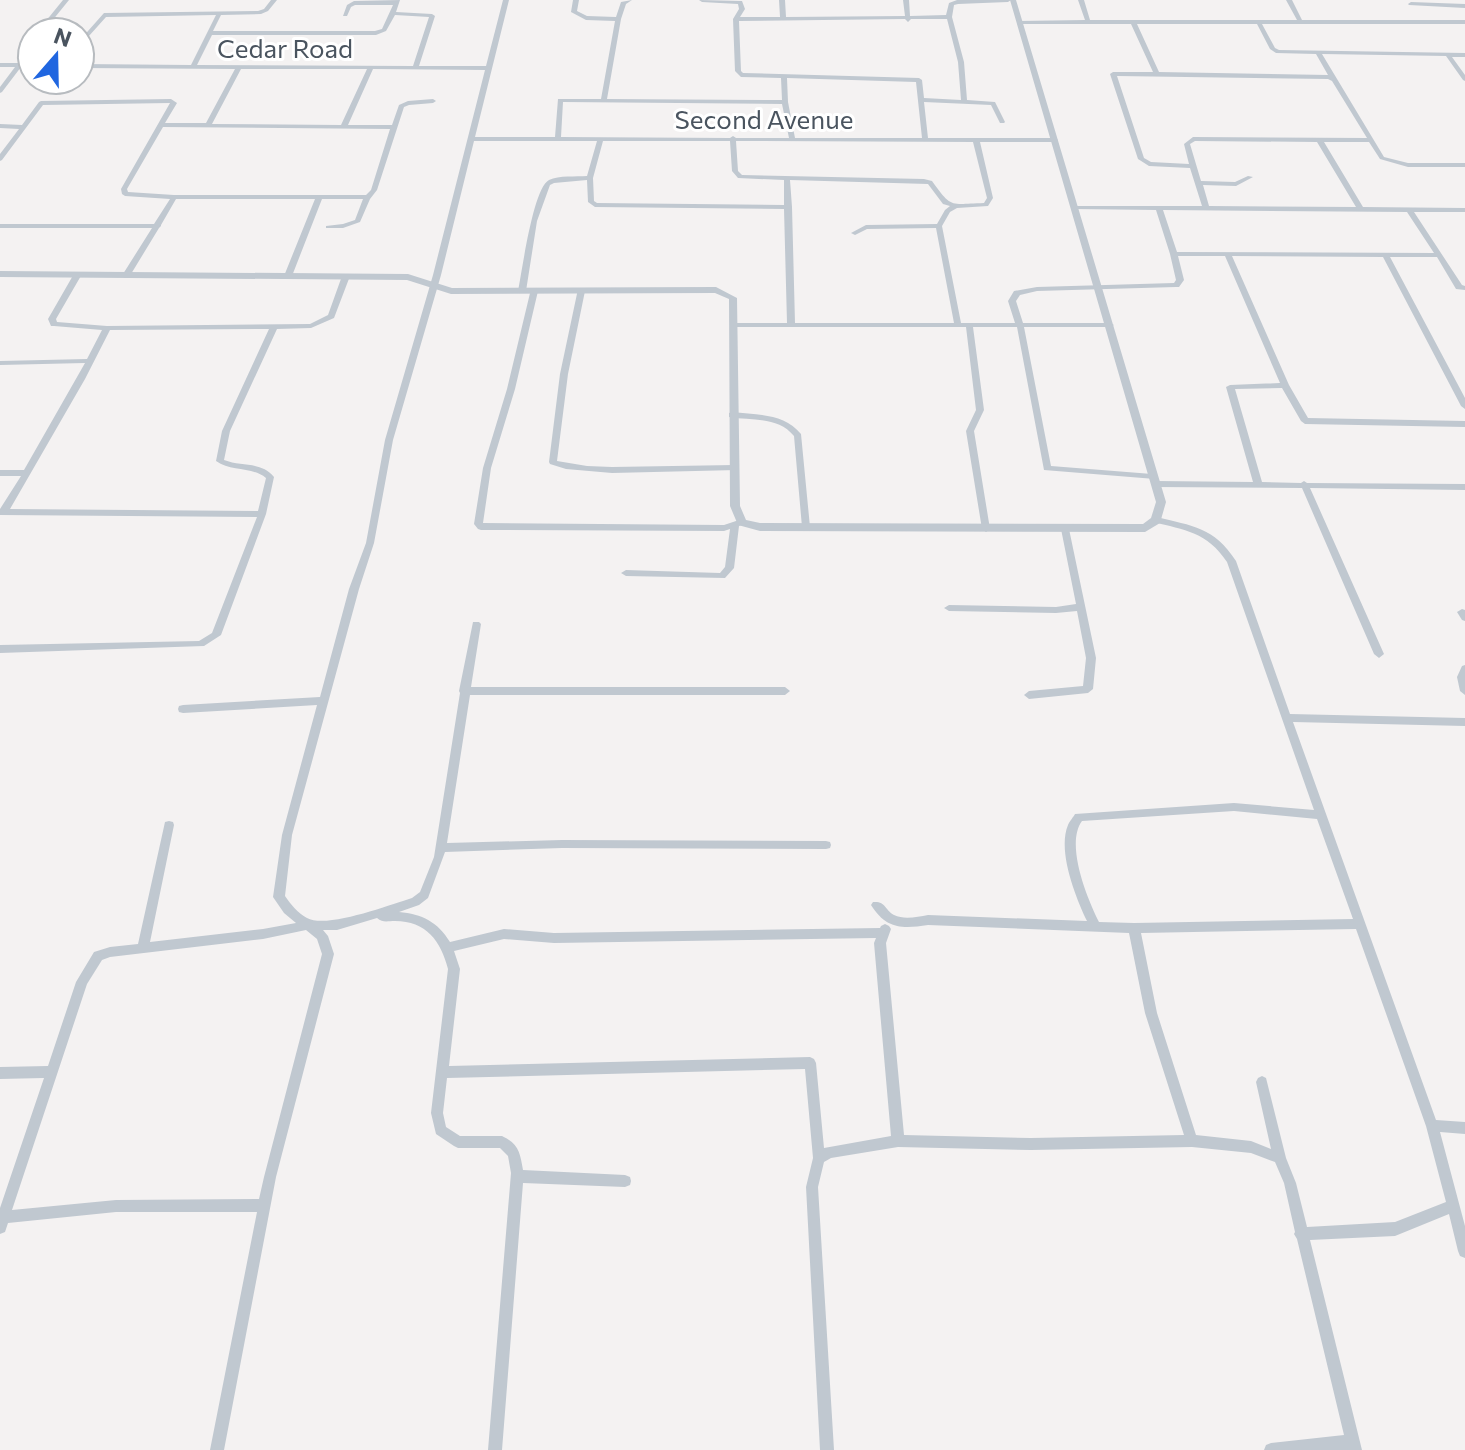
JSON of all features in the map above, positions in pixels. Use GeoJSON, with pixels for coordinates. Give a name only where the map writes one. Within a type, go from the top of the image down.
{"type":"FeatureCollection","features":[{"type":"Feature","properties":{"kind":"street"},"geometry":{"type":"LineString","coordinates":[[53,16],[66,0]]}},
{"type":"Feature","properties":{"kind":"street"},"geometry":{"type":"LineString","coordinates":[[96,23],[101,16],[111,13],[262,12],[274,0]]}},
{"type":"Feature","properties":{"kind":"street"},"geometry":{"type":"LineString","coordinates":[[217,1450],[265,1205],[328,954],[322,936],[288,910],[279,897],[299,783],[370,543],[389,440],[472,139],[506,0]]}},
{"type":"Feature","properties":{"kind":"street"},"geometry":{"type":"LineString","coordinates":[[576,0],[574,12],[579,17],[618,19]]}},
{"type":"Feature","properties":{"kind":"street"},"geometry":{"type":"LineString","coordinates":[[604,98],[618,19],[623,3],[629,0]]}},
{"type":"Feature","properties":{"kind":"street"},"geometry":{"type":"LineString","coordinates":[[702,0],[740,2],[742,9],[736,19],[738,71],[748,76],[919,80],[925,140]]}},
{"type":"Feature","properties":{"kind":"street"},"geometry":{"type":"LineString","coordinates":[[782,0],[783,19]]}},
{"type":"Feature","properties":{"kind":"street"},"geometry":{"type":"LineString","coordinates":[[906,0],[908,20]]}},
{"type":"Feature","properties":{"kind":"street"},"geometry":{"type":"LineString","coordinates":[[534,291],[511,389],[487,468],[478,524],[481,527],[584,529],[739,524],[760,527],[1145,528],[1156,520],[1161,502],[1020,22],[1010,0],[953,3],[949,10],[961,62],[964,100]]}},
{"type":"Feature","properties":{"kind":"street"},"geometry":{"type":"LineString","coordinates":[[1081,0],[1088,22]]}},
{"type":"Feature","properties":{"kind":"street"},"geometry":{"type":"LineString","coordinates":[[1289,0],[1300,21]]}},
{"type":"Feature","properties":{"kind":"street"},"geometry":{"type":"LineString","coordinates":[[211,33],[376,33],[384,30],[397,1],[354,3],[345,15]]}},
{"type":"Feature","properties":{"kind":"street"},"geometry":{"type":"LineString","coordinates":[[1410,2],[1422,22]]}},
{"type":"Feature","properties":{"kind":"street"},"geometry":{"type":"LineString","coordinates":[[1410,2],[1465,6]]}},
{"type":"Feature","properties":{"kind":"street"},"geometry":{"type":"LineString","coordinates":[[393,13],[432,16],[416,67]]}},
{"type":"Feature","properties":{"kind":"street"},"geometry":{"type":"LineString","coordinates":[[193,66],[219,14]]}},
{"type":"Feature","properties":{"kind":"street"},"geometry":{"type":"LineString","coordinates":[[736,19],[908,20],[949,17]]}},
{"type":"Feature","properties":{"kind":"street"},"geometry":{"type":"LineString","coordinates":[[1258,21],[1273,49],[1285,53],[1465,55]]}},
{"type":"Feature","properties":{"kind":"street"},"geometry":{"type":"LineString","coordinates":[[1020,22],[1465,22]]}},
{"type":"Feature","properties":{"kind":"street"},"geometry":{"type":"LineString","coordinates":[[1133,22],[1157,74]]}},
{"type":"Feature","properties":{"kind":"street"},"geometry":{"type":"LineString","coordinates":[[1318,53],[1382,158],[1396,163],[1465,165]]}},
{"type":"Feature","properties":{"kind":"street"},"geometry":{"type":"LineString","coordinates":[[1447,54],[1465,79]]}},
{"type":"Feature","properties":{"kind":"street","name":"Cedar Road"},"geometry":{"type":"LineString","coordinates":[[96,66],[490,68]]}},
{"type":"Feature","properties":{"kind":"street"},"geometry":{"type":"LineString","coordinates":[[209,124],[239,67]]}},
{"type":"Feature","properties":{"kind":"street"},"geometry":{"type":"LineString","coordinates":[[344,126],[371,67]]}},
{"type":"Feature","properties":{"kind":"street"},"geometry":{"type":"LineString","coordinates":[[0,91],[16,69]]}},
{"type":"Feature","properties":{"kind":"street"},"geometry":{"type":"LineString","coordinates":[[1191,166],[1149,164],[1138,155],[1113,74],[1321,76],[1334,80]]}},
{"type":"Feature","properties":{"kind":"street"},"geometry":{"type":"LineString","coordinates":[[784,76],[792,139]]}},
{"type":"Feature","properties":{"kind":"street"},"geometry":{"type":"LineString","coordinates":[[558,138],[560,100],[785,102]]}},
{"type":"Feature","properties":{"kind":"street"},"geometry":{"type":"LineString","coordinates":[[923,100],[995,104],[1002,122]]}},
{"type":"Feature","properties":{"kind":"street"},"geometry":{"type":"LineString","coordinates":[[328,227],[354,226],[360,222],[403,104],[433,101]]}},
{"type":"Feature","properties":{"kind":"street"},"geometry":{"type":"LineString","coordinates":[[0,159],[36,106],[45,102],[173,102],[123,192],[138,197],[368,197]]}},
{"type":"Feature","properties":{"kind":"street"},"geometry":{"type":"LineString","coordinates":[[161,125],[393,127]]}},
{"type":"Feature","properties":{"kind":"street"},"geometry":{"type":"LineString","coordinates":[[0,126],[22,127]]}},
{"type":"Feature","properties":{"kind":"street"},"geometry":{"type":"LineString","coordinates":[[601,138],[590,178],[591,202],[595,205],[789,207]]}},
{"type":"Feature","properties":{"kind":"street"},"geometry":{"type":"LineString","coordinates":[[733,138],[737,175],[745,178],[924,181],[930,182],[945,203],[956,206],[986,205],[990,198],[976,140]]}},
{"type":"Feature","properties":{"kind":"street","name":"Second Avenue"},"geometry":{"type":"LineString","coordinates":[[472,139],[1055,140]]}},
{"type":"Feature","properties":{"kind":"street"},"geometry":{"type":"LineString","coordinates":[[1206,208],[1201,183],[1191,166],[1187,144],[1193,139],[1370,140]]}},
{"type":"Feature","properties":{"kind":"street"},"geometry":{"type":"LineString","coordinates":[[1320,141],[1361,210]]}},
{"type":"Feature","properties":{"kind":"street"},"geometry":{"type":"LineString","coordinates":[[1201,183],[1236,184],[1250,177]]}},
{"type":"Feature","properties":{"kind":"street"},"geometry":{"type":"LineString","coordinates":[[522,291],[534,221],[547,184],[590,178]]}},
{"type":"Feature","properties":{"kind":"street"},"geometry":{"type":"LineString","coordinates":[[787,180],[791,325]]}},
{"type":"Feature","properties":{"kind":"street"},"geometry":{"type":"LineString","coordinates":[[127,274],[174,197]]}},
{"type":"Feature","properties":{"kind":"street"},"geometry":{"type":"LineString","coordinates":[[288,276],[319,198]]}},
{"type":"Feature","properties":{"kind":"street"},"geometry":{"type":"LineString","coordinates":[[956,206],[947,211],[939,226],[958,325]]}},
{"type":"Feature","properties":{"kind":"street"},"geometry":{"type":"LineString","coordinates":[[1073,207],[1465,210]]}},
{"type":"Feature","properties":{"kind":"street"},"geometry":{"type":"LineString","coordinates":[[1159,209],[1180,280],[1176,285],[1017,293],[1012,301],[1020,325],[1047,468],[1153,480],[1465,487]]}},
{"type":"Feature","properties":{"kind":"street"},"geometry":{"type":"LineString","coordinates":[[1410,211],[1459,287],[1465,288]]}},
{"type":"Feature","properties":{"kind":"street"},"geometry":{"type":"LineString","coordinates":[[0,226],[158,226]]}},
{"type":"Feature","properties":{"kind":"street"},"geometry":{"type":"LineString","coordinates":[[855,233],[866,227],[939,226]]}},
{"type":"Feature","properties":{"kind":"street"},"geometry":{"type":"LineString","coordinates":[[1174,254],[1439,255]]}},
{"type":"Feature","properties":{"kind":"street"},"geometry":{"type":"LineString","coordinates":[[1385,254],[1465,406]]}},
{"type":"Feature","properties":{"kind":"street"},"geometry":{"type":"LineString","coordinates":[[1228,255],[1302,419],[1308,422],[1465,424]]}},
{"type":"Feature","properties":{"kind":"street"},"geometry":{"type":"LineString","coordinates":[[0,274],[408,277],[451,291],[716,290],[733,298],[732,415],[735,506],[739,524],[729,568],[722,576],[626,573]]}},
{"type":"Feature","properties":{"kind":"street"},"geometry":{"type":"LineString","coordinates":[[78,274],[53,323],[107,328],[311,326],[331,316],[346,276]]}},
{"type":"Feature","properties":{"kind":"street"},"geometry":{"type":"LineString","coordinates":[[581,291],[564,374],[553,462],[560,466],[606,469],[734,468]]}},
{"type":"Feature","properties":{"kind":"street"},"geometry":{"type":"LineString","coordinates":[[735,325],[1110,325]]}},
{"type":"Feature","properties":{"kind":"street"},"geometry":{"type":"LineString","coordinates":[[969,325],[980,410],[970,431],[986,529]]}},
{"type":"Feature","properties":{"kind":"street"},"geometry":{"type":"LineString","coordinates":[[2,512],[107,328]]}},
{"type":"Feature","properties":{"kind":"street"},"geometry":{"type":"LineString","coordinates":[[0,649],[201,644],[211,640],[262,514],[269,473],[220,461],[226,431],[273,328]]}},
{"type":"Feature","properties":{"kind":"street"},"geometry":{"type":"LineString","coordinates":[[0,363],[89,361]]}},
{"type":"Feature","properties":{"kind":"street"},"geometry":{"type":"LineString","coordinates":[[1258,484],[1230,387],[1285,385]]}},
{"type":"Feature","properties":{"kind":"street"},"geometry":{"type":"LineString","coordinates":[[732,415],[781,420],[791,425],[798,436],[806,527]]}},
{"type":"Feature","properties":{"kind":"street"},"geometry":{"type":"LineString","coordinates":[[0,473],[27,473]]}},
{"type":"Feature","properties":{"kind":"street"},"geometry":{"type":"LineString","coordinates":[[1304,484],[1379,654]]}},
{"type":"Feature","properties":{"kind":"street"},"geometry":{"type":"LineString","coordinates":[[2,512],[262,514]]}},
{"type":"Feature","properties":{"kind":"street"},"geometry":{"type":"LineString","coordinates":[[1156,520],[1196,531],[1220,542],[1231,561],[1432,1126],[1465,1251]]}},
{"type":"Feature","properties":{"kind":"street"},"geometry":{"type":"LineString","coordinates":[[1029,695],[1085,692],[1088,689],[1091,658],[1065,529]]}},
{"type":"Feature","properties":{"kind":"street"},"geometry":{"type":"LineString","coordinates":[[949,608],[1056,610],[1081,607]]}},
{"type":"Feature","properties":{"kind":"street"},"geometry":{"type":"LineString","coordinates":[[265,1205],[116,1206],[2,1222],[51,1072],[91,964],[98,956],[308,925],[337,925],[415,902],[424,895],[440,848],[476,624]]}},
{"type":"Feature","properties":{"kind":"street"},"geometry":{"type":"LineString","coordinates":[[1465,669],[1462,677],[1465,691]]}},
{"type":"Feature","properties":{"kind":"street"},"geometry":{"type":"LineString","coordinates":[[464,691],[785,691]]}},
{"type":"Feature","properties":{"kind":"street"},"geometry":{"type":"LineString","coordinates":[[183,709],[323,701]]}},
{"type":"Feature","properties":{"kind":"street"},"geometry":{"type":"LineString","coordinates":[[1289,718],[1465,722]]}},
{"type":"Feature","properties":{"kind":"street"},"geometry":{"type":"LineString","coordinates":[[1094,924],[1084,904],[1069,840],[1070,827],[1079,817],[1234,807],[1321,815]]}},
{"type":"Feature","properties":{"kind":"street"},"geometry":{"type":"LineString","coordinates":[[143,948],[169,825]]}},
{"type":"Feature","properties":{"kind":"street"},"geometry":{"type":"LineString","coordinates":[[440,848],[562,844],[826,845]]}},
{"type":"Feature","properties":{"kind":"street"},"geometry":{"type":"LineString","coordinates":[[877,905],[889,920],[906,924],[928,920],[1094,924],[1134,928],[1358,924]]}},
{"type":"Feature","properties":{"kind":"street"},"geometry":{"type":"LineString","coordinates":[[360,920],[406,917],[439,932],[450,947],[454,969],[437,1113],[440,1130],[458,1142],[502,1142],[514,1153],[517,1176],[495,1450]]}},
{"type":"Feature","properties":{"kind":"street"},"geometry":{"type":"LineString","coordinates":[[889,920],[880,943],[898,1141]]}},
{"type":"Feature","properties":{"kind":"street"},"geometry":{"type":"LineString","coordinates":[[1134,928],[1151,1013],[1192,1141]]}},
{"type":"Feature","properties":{"kind":"street"},"geometry":{"type":"LineString","coordinates":[[450,947],[504,934],[554,938],[883,933]]}},
{"type":"Feature","properties":{"kind":"street"},"geometry":{"type":"LineString","coordinates":[[442,1072],[810,1063],[819,1158],[812,1187],[827,1450]]}},
{"type":"Feature","properties":{"kind":"street"},"geometry":{"type":"LineString","coordinates":[[0,1073],[51,1072]]}},
{"type":"Feature","properties":{"kind":"street"},"geometry":{"type":"LineString","coordinates":[[1262,1082],[1354,1446],[1271,1450]]}},
{"type":"Feature","properties":{"kind":"street"},"geometry":{"type":"LineString","coordinates":[[1432,1126],[1465,1128]]}},
{"type":"Feature","properties":{"kind":"street"},"geometry":{"type":"LineString","coordinates":[[819,1158],[829,1152],[898,1141],[1078,1144],[1192,1141],[1251,1147],[1280,1158]]}},
{"type":"Feature","properties":{"kind":"street"},"geometry":{"type":"LineString","coordinates":[[517,1176],[625,1181]]}},
{"type":"Feature","properties":{"kind":"street"},"geometry":{"type":"LineString","coordinates":[[1301,1234],[1395,1229],[1453,1206]]}}]}
